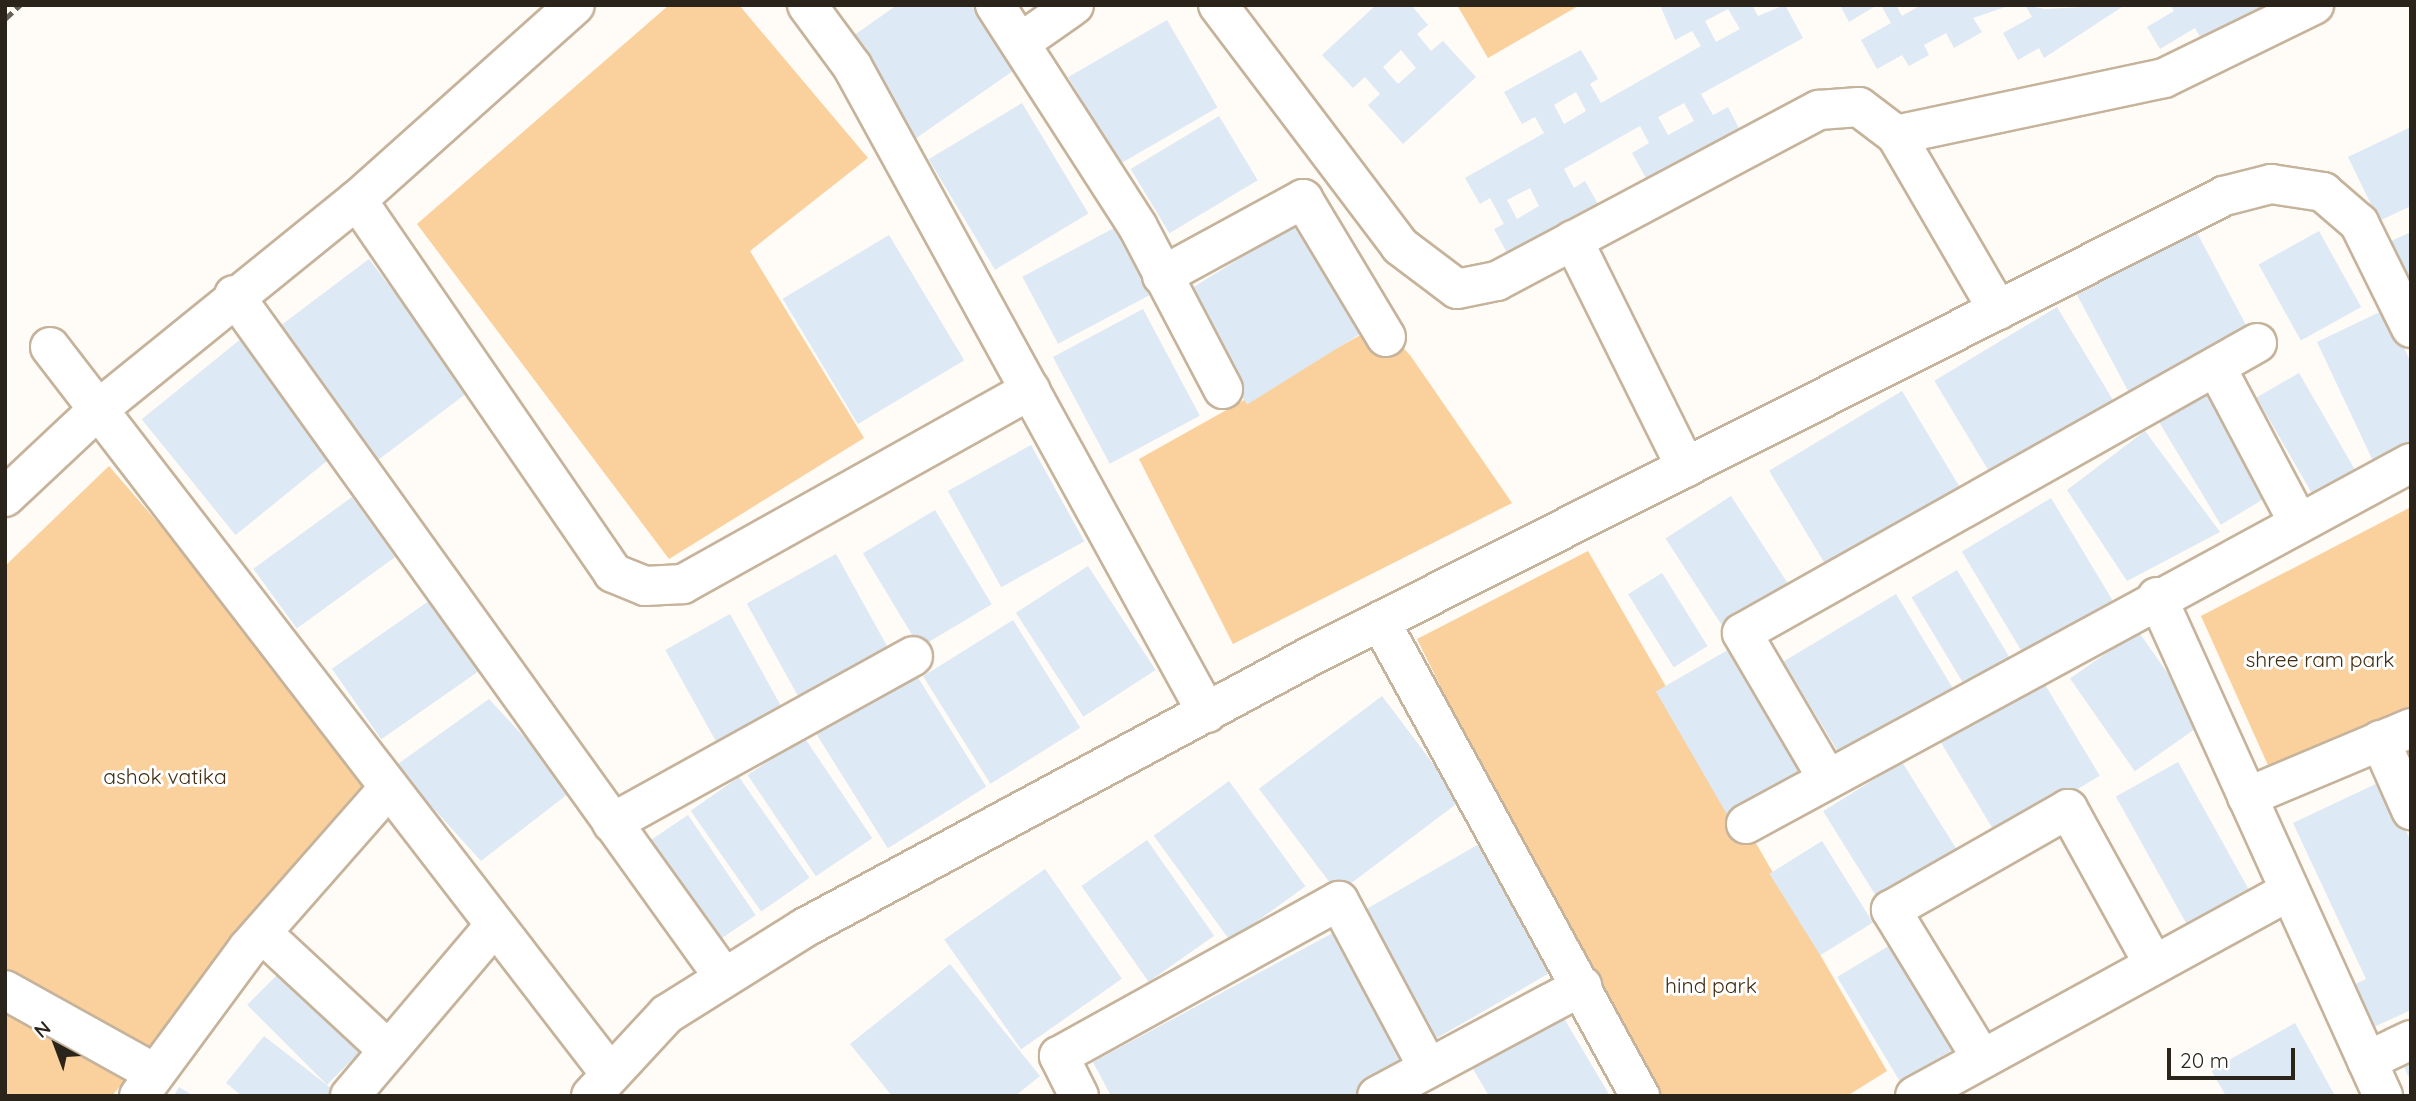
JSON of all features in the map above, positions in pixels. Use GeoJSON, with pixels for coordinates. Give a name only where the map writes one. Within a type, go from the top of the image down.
{"type":"FeatureCollection","features":[{"type":"Feature","properties":{"kind":"street"},"geometry":{"type":"LineString","coordinates":[[5,497],[101,407],[233,295],[357,200],[575,5]]}},
{"type":"Feature","properties":{"kind":"street"},"geometry":{"type":"LineString","coordinates":[[995,5],[1104,171],[1223,389]]}},
{"type":"Feature","properties":{"kind":"street"},"geometry":{"type":"LineString","coordinates":[[1020,43],[1074,5]]}},
{"type":"Feature","properties":{"kind":"street"},"geometry":{"type":"LineString","coordinates":[[1218,5],[1400,246],[1433,276],[1457,289],[1497,281],[1819,110],[1859,107],[1896,135],[1998,310]]}},
{"type":"Feature","properties":{"kind":"street"},"geometry":{"type":"LineString","coordinates":[[1896,135],[2164,78],[2314,5]]}},
{"type":"Feature","properties":{"kind":"street"},"geometry":{"type":"LineString","coordinates":[[826,11],[1207,713]]}},
{"type":"Feature","properties":{"kind":"street"},"geometry":{"type":"LineString","coordinates":[[50,347],[101,407],[387,790],[494,926],[600,1083],[667,1014],[723,976],[1380,621],[2224,196],[2270,184],[2323,192],[2359,223],[2409,318]]}},
{"type":"Feature","properties":{"kind":"street"},"geometry":{"type":"LineString","coordinates":[[1162,276],[1303,199],[1386,337]]}},
{"type":"Feature","properties":{"kind":"street"},"geometry":{"type":"LineString","coordinates":[[357,200],[613,573],[645,586],[683,584],[1030,390]]}},
{"type":"Feature","properties":{"kind":"street"},"geometry":{"type":"LineString","coordinates":[[1573,240],[1686,468]]}},
{"type":"Feature","properties":{"kind":"street"},"geometry":{"type":"LineString","coordinates":[[233,295],[723,976]]}},
{"type":"Feature","properties":{"kind":"street"},"geometry":{"type":"LineString","coordinates":[[1827,778],[1742,634],[2257,343]]}},
{"type":"Feature","properties":{"kind":"street"},"geometry":{"type":"LineString","coordinates":[[2216,367],[2298,522]]}},
{"type":"Feature","properties":{"kind":"street"},"geometry":{"type":"LineString","coordinates":[[1746,824],[2157,597],[2411,463]]}},
{"type":"Feature","properties":{"kind":"street"},"geometry":{"type":"LineString","coordinates":[[2157,597],[2383,1096]]}},
{"type":"Feature","properties":{"kind":"street"},"geometry":{"type":"LineString","coordinates":[[1380,621],[1640,1096]]}},
{"type":"Feature","properties":{"kind":"street"},"geometry":{"type":"LineString","coordinates":[[612,823],[913,656]]}},
{"type":"Feature","properties":{"kind":"street"},"geometry":{"type":"LineString","coordinates":[[2248,797],[2396,734],[2411,810]]}},
{"type":"Feature","properties":{"kind":"street"},"geometry":{"type":"LineString","coordinates":[[5,990],[147,1084],[262,933],[387,790]]}},
{"type":"Feature","properties":{"kind":"street"},"geometry":{"type":"LineString","coordinates":[[1982,1059],[1891,910],[2068,809],[2154,965]]}},
{"type":"Feature","properties":{"kind":"street"},"geometry":{"type":"LineString","coordinates":[[1915,1096],[2289,891]]}},
{"type":"Feature","properties":{"kind":"street"},"geometry":{"type":"LineString","coordinates":[[1079,1096],[1059,1056],[1339,901],[1428,1068]]}},
{"type":"Feature","properties":{"kind":"street"},"geometry":{"type":"LineString","coordinates":[[350,1096],[494,926]]}},
{"type":"Feature","properties":{"kind":"street"},"geometry":{"type":"LineString","coordinates":[[262,933],[388,1050]]}},
{"type":"Feature","properties":{"kind":"street"},"geometry":{"type":"LineString","coordinates":[[1377,1096],[1582,986]]}},
{"type":"Feature","properties":{"kind":"street"},"geometry":{"type":"LineString","coordinates":[[2367,1061],[2411,1041]]}},
{"type":"Feature","properties":{"kind":"green space"},"geometry":{"type":"Polygon","coordinates":[[[669,5],[739,5],[868,158],[750,251],[864,438],[669,559],[417,224],[669,5]]]}},
{"type":"Feature","properties":{"kind":"green space"},"geometry":{"type":"Polygon","coordinates":[[[1457,5],[1580,5],[1488,58],[1457,5]]]}},
{"type":"Feature","properties":{"kind":"green space"},"geometry":{"type":"Polygon","coordinates":[[[1380,324],[1410,355],[1512,503],[1233,644],[1139,459],[1380,324]]]}},
{"type":"Feature","properties":{"kind":"green space","name":"ashok vatika"},"geometry":{"type":"Polygon","coordinates":[[[109,466],[374,773],[112,1096],[5,1096],[5,566],[109,466]]]}},
{"type":"Feature","properties":{"kind":"green space","name":"shree ram park"},"geometry":{"type":"Polygon","coordinates":[[[2411,507],[2411,748],[2285,803],[2201,616],[2411,507]]]}},
{"type":"Feature","properties":{"kind":"green space","name":"hind park"},"geometry":{"type":"Polygon","coordinates":[[[1588,551],[1887,1071],[1847,1096],[1644,1096],[1417,639],[1588,551]]]}},
{"type":"Feature","properties":{"kind":"building"},"geometry":{"type":"Polygon","coordinates":[[[897,5],[987,5],[1026,62],[912,141],[843,43],[897,5]]]}},
{"type":"Feature","properties":{"kind":"building"},"geometry":{"type":"Polygon","coordinates":[[[1376,5],[1411,5],[1428,25],[1417,34],[1431,51],[1443,41],[1476,77],[1403,144],[1368,105],[1380,94],[1365,77],[1353,88],[1322,55],[1376,5]],[[1401,50],[1383,67],[1398,84],[1416,68],[1401,50]]]}},
{"type":"Feature","properties":{"kind":"building"},"geometry":{"type":"Polygon","coordinates":[[[1660,5],[1752,5],[1758,16],[1785,5],[1803,38],[1701,94],[1713,115],[1728,107],[1743,136],[1651,187],[1632,153],[1649,143],[1640,126],[1564,169],[1574,188],[1585,181],[1603,213],[1513,264],[1494,229],[1504,224],[1490,198],[1480,204],[1465,178],[1544,133],[1535,117],[1522,124],[1504,92],[1581,50],[1598,79],[1590,84],[1601,103],[1701,46],[1692,31],[1675,40],[1660,5]],[[1728,9],[1705,21],[1716,42],[1740,29],[1728,9]],[[1576,92],[1554,105],[1564,124],[1586,111],[1576,92]],[[1684,103],[1658,117],[1668,135],[1694,121],[1684,103]],[[1530,188],[1507,200],[1517,219],[1539,206],[1530,188]]]}},
{"type":"Feature","properties":{"kind":"building"},"geometry":{"type":"Polygon","coordinates":[[[1840,5],[1877,5],[1849,22],[1840,5]]]}},
{"type":"Feature","properties":{"kind":"building"},"geometry":{"type":"Polygon","coordinates":[[[1881,5],[1896,5],[1902,16],[1921,5],[2011,5],[1973,18],[1982,32],[1954,48],[1946,33],[1924,45],[1929,55],[1909,66],[1902,55],[1877,69],[1861,40],[1891,23],[1881,5]]]}},
{"type":"Feature","properties":{"kind":"building"},"geometry":{"type":"Polygon","coordinates":[[[2025,5],[2045,9],[2125,5],[2044,58],[2039,48],[2018,60],[2003,33],[2032,17],[2025,5]]]}},
{"type":"Feature","properties":{"kind":"building"},"geometry":{"type":"Polygon","coordinates":[[[2170,5],[2269,5],[2203,42],[2195,28],[2160,49],[2147,27],[2174,11],[2170,5]]]}},
{"type":"Feature","properties":{"kind":"building"},"geometry":{"type":"Polygon","coordinates":[[[1167,20],[1218,107],[1119,164],[1068,77],[1167,20]]]}},
{"type":"Feature","properties":{"kind":"building"},"geometry":{"type":"Polygon","coordinates":[[[1022,103],[1088,214],[995,270],[929,159],[1022,103]]]}},
{"type":"Feature","properties":{"kind":"building"},"geometry":{"type":"Polygon","coordinates":[[[1219,116],[1258,180],[1169,233],[1131,169],[1219,116]]]}},
{"type":"Feature","properties":{"kind":"building"},"geometry":{"type":"Polygon","coordinates":[[[2411,127],[2411,206],[2379,221],[2348,157],[2411,127]]]}},
{"type":"Feature","properties":{"kind":"building"},"geometry":{"type":"Polygon","coordinates":[[[1131,219],[1167,286],[1058,344],[1022,277],[1131,219]]]}},
{"type":"Feature","properties":{"kind":"building"},"geometry":{"type":"Polygon","coordinates":[[[1293,225],[1361,334],[1247,405],[1179,296],[1293,225]]]}},
{"type":"Feature","properties":{"kind":"building"},"geometry":{"type":"Polygon","coordinates":[[[2196,231],[2249,331],[2130,394],[2077,294],[2196,231]]]}},
{"type":"Feature","properties":{"kind":"building"},"geometry":{"type":"Polygon","coordinates":[[[2319,231],[2361,307],[2301,341],[2259,264],[2319,231]]]}},
{"type":"Feature","properties":{"kind":"building"},"geometry":{"type":"Polygon","coordinates":[[[2411,232],[2411,287],[2389,242],[2411,232]]]}},
{"type":"Feature","properties":{"kind":"building"},"geometry":{"type":"Polygon","coordinates":[[[889,235],[964,360],[858,424],[783,299],[889,235]]]}},
{"type":"Feature","properties":{"kind":"building"},"geometry":{"type":"Polygon","coordinates":[[[369,259],[469,392],[375,463],[275,330],[369,259]]]}},
{"type":"Feature","properties":{"kind":"building"},"geometry":{"type":"Polygon","coordinates":[[[2057,307],[2119,410],[1996,484],[1934,381],[2057,307]]]}},
{"type":"Feature","properties":{"kind":"building"},"geometry":{"type":"Polygon","coordinates":[[[1143,309],[1200,416],[1110,464],[1053,357],[1143,309]]]}},
{"type":"Feature","properties":{"kind":"building"},"geometry":{"type":"Polygon","coordinates":[[[2386,309],[2411,363],[2411,446],[2374,463],[2317,342],[2386,309]]]}},
{"type":"Feature","properties":{"kind":"building"},"geometry":{"type":"Polygon","coordinates":[[[242,338],[336,454],[236,535],[142,419],[242,338]]]}},
{"type":"Feature","properties":{"kind":"building"},"geometry":{"type":"Polygon","coordinates":[[[2299,373],[2358,474],[2315,499],[2257,398],[2299,373]]]}},
{"type":"Feature","properties":{"kind":"building"},"geometry":{"type":"Polygon","coordinates":[[[2215,387],[2277,491],[2221,525],[2158,421],[2215,387]]]}},
{"type":"Feature","properties":{"kind":"building"},"geometry":{"type":"Polygon","coordinates":[[[1902,391],[1963,492],[1830,572],[1769,471],[1902,391]]]}},
{"type":"Feature","properties":{"kind":"building"},"geometry":{"type":"Polygon","coordinates":[[[2145,431],[2220,532],[2127,581],[2067,490],[2145,431]]]}},
{"type":"Feature","properties":{"kind":"building"},"geometry":{"type":"Polygon","coordinates":[[[1031,445],[1084,541],[1001,587],[948,491],[1031,445]]]}},
{"type":"Feature","properties":{"kind":"building"},"geometry":{"type":"Polygon","coordinates":[[[1731,496],[1792,590],[1727,632],[1666,538],[1731,496]]]}},
{"type":"Feature","properties":{"kind":"building"},"geometry":{"type":"Polygon","coordinates":[[[352,497],[395,557],[297,629],[253,569],[352,497]]]}},
{"type":"Feature","properties":{"kind":"building"},"geometry":{"type":"Polygon","coordinates":[[[2051,498],[2113,601],[2024,654],[1962,552],[2051,498]]]}},
{"type":"Feature","properties":{"kind":"building"},"geometry":{"type":"Polygon","coordinates":[[[935,510],[992,604],[920,648],[863,553],[935,510]]]}},
{"type":"Feature","properties":{"kind":"building"},"geometry":{"type":"Polygon","coordinates":[[[836,554],[893,657],[804,707],[747,603],[836,554]]]}},
{"type":"Feature","properties":{"kind":"building"},"geometry":{"type":"Polygon","coordinates":[[[1088,566],[1156,670],[1083,717],[1016,613],[1088,566]]]}},
{"type":"Feature","properties":{"kind":"building"},"geometry":{"type":"Polygon","coordinates":[[[1957,570],[2016,668],[1970,695],[1912,597],[1957,570]]]}},
{"type":"Feature","properties":{"kind":"building"},"geometry":{"type":"Polygon","coordinates":[[[1662,573],[1708,646],[1674,667],[1628,594],[1662,573]]]}},
{"type":"Feature","properties":{"kind":"building"},"geometry":{"type":"Polygon","coordinates":[[[1896,594],[1958,697],[1846,764],[1784,661],[1896,594]]]}},
{"type":"Feature","properties":{"kind":"building"},"geometry":{"type":"Polygon","coordinates":[[[436,596],[485,666],[381,739],[332,669],[436,596]]]}},
{"type":"Feature","properties":{"kind":"building"},"geometry":{"type":"Polygon","coordinates":[[[730,614],[787,716],[722,752],[665,650],[730,614]]]}},
{"type":"Feature","properties":{"kind":"building"},"geometry":{"type":"Polygon","coordinates":[[[1013,620],[1080,728],[990,784],[923,676],[1013,620]]]}},
{"type":"Feature","properties":{"kind":"building"},"geometry":{"type":"Polygon","coordinates":[[[2138,631],[2203,724],[2135,771],[2070,679],[2138,631]]]}},
{"type":"Feature","properties":{"kind":"building"},"geometry":{"type":"Polygon","coordinates":[[[1733,647],[1806,773],[1728,817],[1656,692],[1733,647]]]}},
{"type":"Feature","properties":{"kind":"building"},"geometry":{"type":"Polygon","coordinates":[[[912,668],[986,787],[888,848],[814,729],[912,668]]]}},
{"type":"Feature","properties":{"kind":"building"},"geometry":{"type":"Polygon","coordinates":[[[2041,678],[2100,776],[1998,837],[1939,739],[2041,678]]]}},
{"type":"Feature","properties":{"kind":"building"},"geometry":{"type":"Polygon","coordinates":[[[1382,696],[1461,801],[1338,893],[1259,789],[1382,696]]]}},
{"type":"Feature","properties":{"kind":"building"},"geometry":{"type":"Polygon","coordinates":[[[489,699],[573,790],[481,861],[395,766],[489,699]]]}},
{"type":"Feature","properties":{"kind":"building"},"geometry":{"type":"Polygon","coordinates":[[[804,737],[872,838],[816,876],[748,775],[804,737]]]}},
{"type":"Feature","properties":{"kind":"building"},"geometry":{"type":"Polygon","coordinates":[[[1902,762],[1959,853],[1880,902],[1823,811],[1902,762]]]}},
{"type":"Feature","properties":{"kind":"building"},"geometry":{"type":"Polygon","coordinates":[[[2178,762],[2248,889],[2186,923],[2116,796],[2178,762]]]}},
{"type":"Feature","properties":{"kind":"building"},"geometry":{"type":"Polygon","coordinates":[[[739,777],[810,878],[761,912],[691,811],[739,777]]]}},
{"type":"Feature","properties":{"kind":"building"},"geometry":{"type":"Polygon","coordinates":[[[1229,781],[1305,886],[1230,941],[1154,836],[1229,781]]]}},
{"type":"Feature","properties":{"kind":"building"},"geometry":{"type":"Polygon","coordinates":[[[2382,781],[2411,841],[2411,1010],[2365,1031],[2345,989],[2366,979],[2293,823],[2382,781]]]}},
{"type":"Feature","properties":{"kind":"building"},"geometry":{"type":"Polygon","coordinates":[[[688,815],[756,915],[714,943],[647,843],[688,815]]]}},
{"type":"Feature","properties":{"kind":"building"},"geometry":{"type":"Polygon","coordinates":[[[1147,840],[1214,936],[1149,982],[1081,886],[1147,840]]]}},
{"type":"Feature","properties":{"kind":"building"},"geometry":{"type":"Polygon","coordinates":[[[1486,840],[1560,967],[1437,1038],[1363,911],[1486,840]]]}},
{"type":"Feature","properties":{"kind":"building"},"geometry":{"type":"Polygon","coordinates":[[[1822,841],[1873,922],[1820,955],[1769,874],[1822,841]]]}},
{"type":"Feature","properties":{"kind":"building"},"geometry":{"type":"Polygon","coordinates":[[[1045,869],[1122,979],[1021,1049],[944,940],[1045,869]]]}},
{"type":"Feature","properties":{"kind":"building"},"geometry":{"type":"Polygon","coordinates":[[[1344,927],[1417,1062],[1354,1096],[1111,1096],[1093,1062],[1344,927]]]}},
{"type":"Feature","properties":{"kind":"building"},"geometry":{"type":"Polygon","coordinates":[[[1892,944],[1955,1049],[1900,1082],[1837,977],[1892,944]]]}},
{"type":"Feature","properties":{"kind":"building"},"geometry":{"type":"Polygon","coordinates":[[[950,964],[1040,1076],[1015,1096],[892,1096],[850,1044],[950,964]]]}},
{"type":"Feature","properties":{"kind":"building"},"geometry":{"type":"Polygon","coordinates":[[[286,966],[366,1046],[327,1085],[247,1005],[286,966]]]}},
{"type":"Feature","properties":{"kind":"building"},"geometry":{"type":"Polygon","coordinates":[[[1559,1010],[1610,1096],[1489,1096],[1470,1064],[1559,1010]]]}},
{"type":"Feature","properties":{"kind":"building"},"geometry":{"type":"Polygon","coordinates":[[[2295,1023],[2335,1096],[2226,1096],[2211,1070],[2295,1023]]]}},
{"type":"Feature","properties":{"kind":"building"},"geometry":{"type":"Polygon","coordinates":[[[264,1036],[337,1093],[335,1096],[242,1096],[226,1083],[264,1036]]]}},
{"type":"Feature","properties":{"kind":"building"},"geometry":{"type":"Polygon","coordinates":[[[2411,1051],[2411,1081],[2399,1057],[2411,1051]]]}},
{"type":"Feature","properties":{"kind":"building"},"geometry":{"type":"Polygon","coordinates":[[[179,1087],[194,1096],[174,1096],[179,1087]]]}},
{"type":"Feature","properties":{"kind":"railway"},"geometry":{"type":"LineString","coordinates":[[5,19],[20,5]]}}]}
